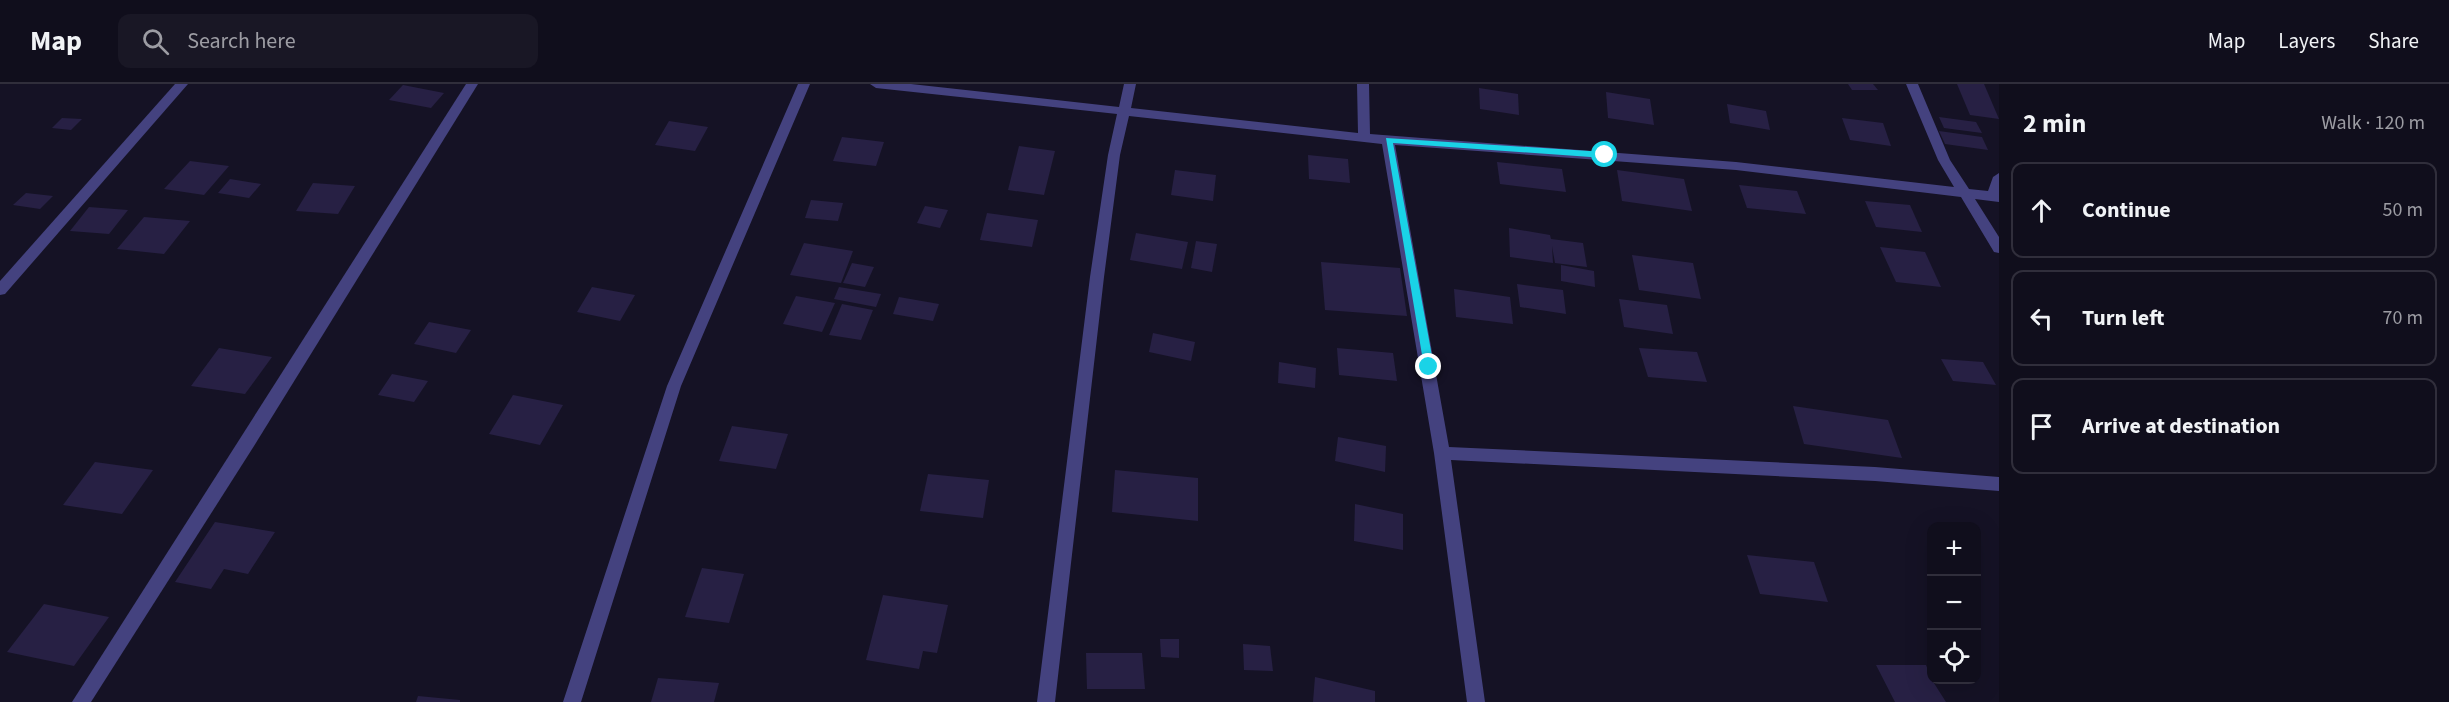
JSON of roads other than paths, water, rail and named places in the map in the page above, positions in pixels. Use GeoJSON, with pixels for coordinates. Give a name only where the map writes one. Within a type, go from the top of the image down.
{"type":"FeatureCollection","features":[{"type":"Feature","properties":{"kind":"street"},"geometry":{"type":"LineString","coordinates":[[0,290],[182,84]]}},
{"type":"Feature","properties":{"kind":"street"},"geometry":{"type":"LineString","coordinates":[[81,702],[255,431],[472,84]]}},
{"type":"Feature","properties":{"kind":"street"},"geometry":{"type":"LineString","coordinates":[[573,702],[674,386],[804,84]]}},
{"type":"Feature","properties":{"kind":"street"},"geometry":{"type":"LineString","coordinates":[[876,84],[1388,140],[1736,165],[1996,197],[1999,177]]}},
{"type":"Feature","properties":{"kind":"street"},"geometry":{"type":"LineString","coordinates":[[1046,702],[1097,277],[1114,155],[1130,84]]}},
{"type":"Feature","properties":{"kind":"street"},"geometry":{"type":"LineString","coordinates":[[1363,84],[1364,136]]}},
{"type":"Feature","properties":{"kind":"street"},"geometry":{"type":"LineString","coordinates":[[1912,84],[1944,160],[1999,248]]}},
{"type":"Feature","properties":{"kind":"street"},"geometry":{"type":"LineString","coordinates":[[1388,140],[1442,453],[1476,702]]}},
{"type":"Feature","properties":{"kind":"street"},"geometry":{"type":"LineString","coordinates":[[1442,453],[1875,474],[1999,484]]}}]}
